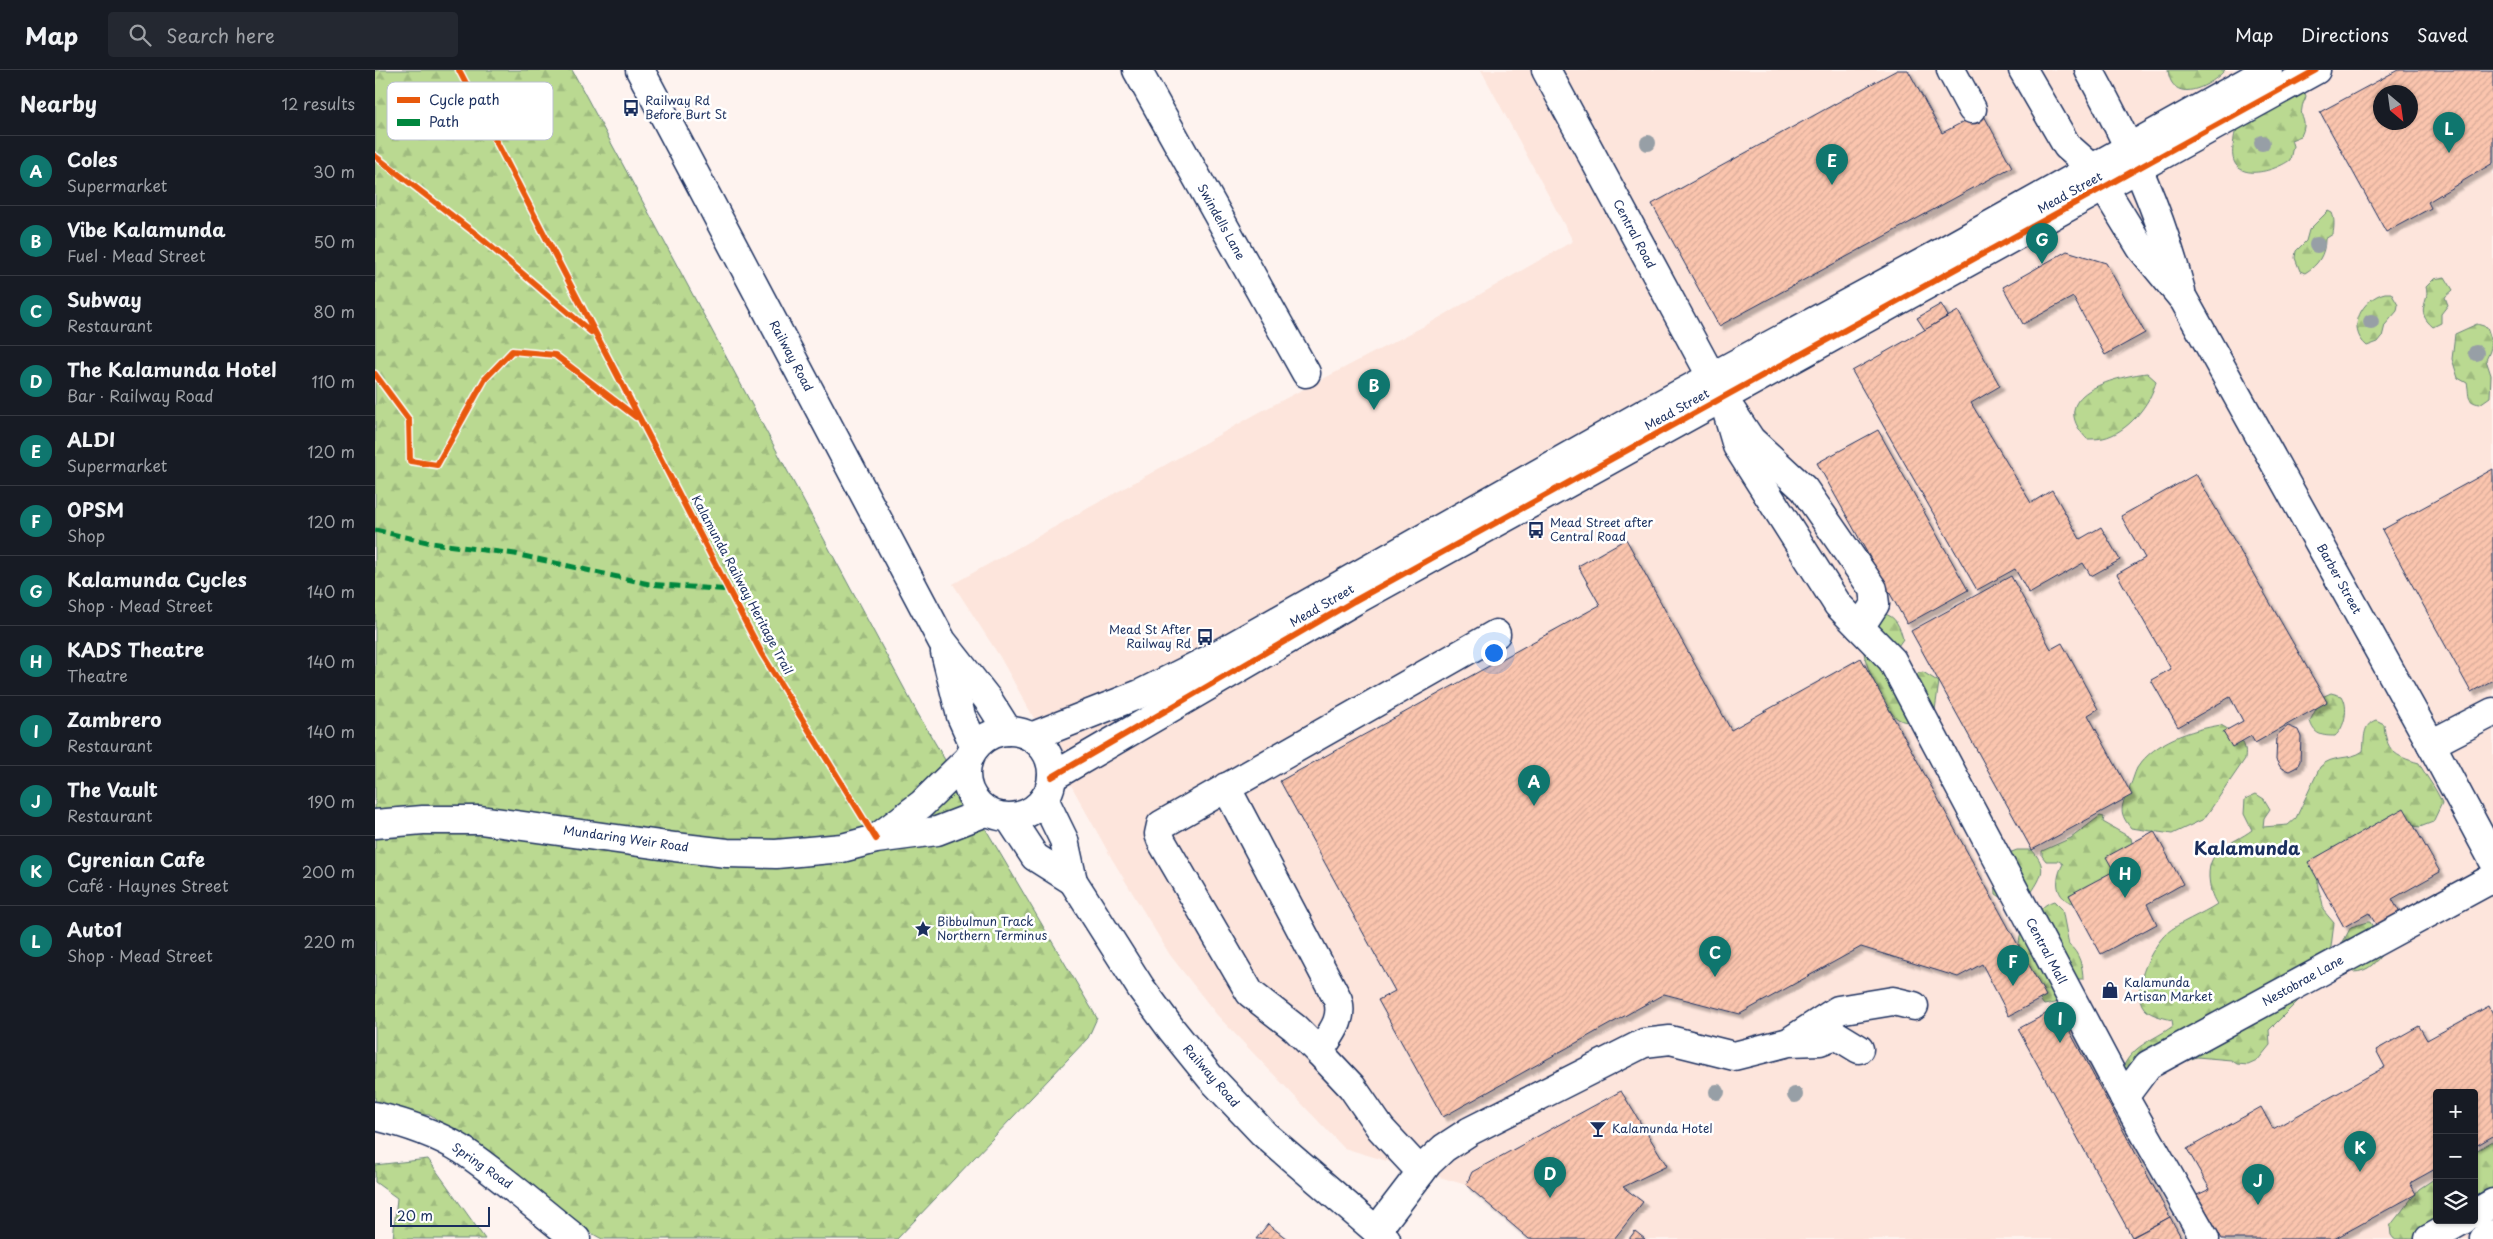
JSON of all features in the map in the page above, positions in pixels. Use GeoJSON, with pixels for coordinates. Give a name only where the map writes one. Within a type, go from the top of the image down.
{"type":"FeatureCollection","features":[{"type":"Feature","properties":{"kind":"street","name":"Railway Road"},"geometry":{"type":"LineString","coordinates":[[640,70],[942,641],[1019,734]]}},
{"type":"Feature","properties":{"kind":"street","name":"Swindells Lane"},"geometry":{"type":"LineString","coordinates":[[1137,70],[1306,373]]}},
{"type":"Feature","properties":{"kind":"street","name":"Central Road"},"geometry":{"type":"LineString","coordinates":[[1546,70],[1717,387],[1751,440],[1804,489],[1873,590],[1875,604],[1861,627]]}},
{"type":"Feature","properties":{"kind":"street"},"geometry":{"type":"LineString","coordinates":[[1951,70],[1972,109]]}},
{"type":"Feature","properties":{"kind":"street","name":"Barber Street"},"geometry":{"type":"LineString","coordinates":[[2023,70],[2067,146],[2097,178],[2141,248],[2184,300],[2431,744],[2493,860]]}},
{"type":"Feature","properties":{"kind":"street","name":"Barber Street"},"geometry":{"type":"LineString","coordinates":[[2089,70],[2134,157],[2166,236],[2184,300]]}},
{"type":"Feature","properties":{"kind":"street","name":"Mead Street"},"geometry":{"type":"LineString","coordinates":[[2134,157],[2316,70]]}},
{"type":"Feature","properties":{"kind":"street","name":"Mead Street"},"geometry":{"type":"LineString","coordinates":[[1019,734],[1141,694],[1208,660],[1717,387],[2097,178],[2134,157],[2266,71]]}},
{"type":"Feature","properties":{"kind":"street","name":"Central Road"},"geometry":{"type":"LineString","coordinates":[[1717,387],[1737,446],[1837,605],[1892,660]]}},
{"type":"Feature","properties":{"kind":"street","name":"Mead Street"},"geometry":{"type":"LineString","coordinates":[[1048,788],[1354,601],[1717,387]]}},
{"type":"Feature","properties":{"kind":"street"},"geometry":{"type":"LineString","coordinates":[[1421,1172],[1381,1129],[1352,1087],[1319,1052],[1295,1028],[1261,1003],[1246,988],[1159,834],[1161,825],[1496,634]]}},
{"type":"Feature","properties":{"kind":"street","name":"Railway Road"},"geometry":{"type":"LineString","coordinates":[[942,641],[971,754]]}},
{"type":"Feature","properties":{"kind":"street","name":"Central Mall"},"geometry":{"type":"LineString","coordinates":[[1892,660],[2124,1097],[2205,1239]]}},
{"type":"Feature","properties":{"kind":"street"},"geometry":{"type":"LineString","coordinates":[[2431,744],[2491,717]]}},
{"type":"Feature","properties":{"kind":"street"},"geometry":{"type":"LineString","coordinates":[[1019,734],[1042,747],[1050,761],[1048,788],[1031,811],[998,815],[972,798],[966,780],[971,754],[990,735],[1019,734]]}},
{"type":"Feature","properties":{"kind":"street","name":"Mundaring Weir Road"},"geometry":{"type":"LineString","coordinates":[[876,839],[922,804],[971,754]]}},
{"type":"Feature","properties":{"kind":"street"},"geometry":{"type":"LineString","coordinates":[[1226,787],[1338,1000],[1341,1011],[1340,1018],[1319,1052]]}},
{"type":"Feature","properties":{"kind":"street","name":"Railway Road"},"geometry":{"type":"LineString","coordinates":[[1048,788],[1073,881],[1141,988],[1172,1030],[1210,1077],[1263,1134],[1381,1235]]}},
{"type":"Feature","properties":{"kind":"street","name":"Railway Road"},"geometry":{"type":"LineString","coordinates":[[998,815],[1035,857],[1073,881]]}},
{"type":"Feature","properties":{"kind":"street","name":"Mundaring Weir Road"},"geometry":{"type":"LineString","coordinates":[[375,824],[423,820],[480,820],[727,853],[808,852],[842,848],[876,839],[937,831],[998,815]]}},
{"type":"Feature","properties":{"kind":"street","name":"Nestobrae Lane"},"geometry":{"type":"LineString","coordinates":[[2124,1097],[2148,1065],[2493,878]]}},
{"type":"Feature","properties":{"kind":"street"},"geometry":{"type":"LineString","coordinates":[[1789,1042],[1838,1010],[1893,1001],[1914,1006]]}},
{"type":"Feature","properties":{"kind":"street"},"geometry":{"type":"LineString","coordinates":[[1381,1235],[1421,1172],[1444,1148],[1470,1131],[1644,1043],[1670,1040],[1734,1056],[1789,1042],[1820,1040],[1836,1035],[1859,1049]]}},
{"type":"Feature","properties":{"kind":"street","name":"Spring Road"},"geometry":{"type":"LineString","coordinates":[[375,1116],[407,1124],[459,1148],[504,1180],[572,1238]]}},
{"type":"Feature","properties":{"kind":"street"},"geometry":{"type":"LineString","coordinates":[[2478,1212],[2493,1204]]}},
{"type":"Feature","properties":{"kind":"street"},"geometry":{"type":"LineString","coordinates":[[2429,1239],[2456,1224]]}},
{"type":"Feature","properties":{"kind":"street"},"geometry":{"type":"LineString","coordinates":[[2484,1239],[2493,1234]]}},
{"type":"Feature","properties":{"kind":"shaded area"},"geometry":{"type":"Polygon","coordinates":[[[1481,70],[2493,70],[2493,1239],[1536,1239],[1466,1185],[1344,1148],[1217,1015],[1170,955],[1112,859],[1000,657],[953,584],[1258,413],[1430,323],[1573,241],[1481,70]]]}},
{"type":"Feature","properties":{"kind":"green space"},"geometry":{"type":"Polygon","coordinates":[[[375,70],[572,70],[918,714],[1097,1018],[1088,1038],[897,1239],[602,1239],[577,1225],[431,1115],[375,1113],[375,70]]]}},
{"type":"Feature","properties":{"kind":"green space"},"geometry":{"type":"Polygon","coordinates":[[[2168,70],[2225,70],[2201,87],[2184,90],[2176,88],[2171,81],[2168,70]]]}},
{"type":"Feature","properties":{"kind":"green space"},"geometry":{"type":"Polygon","coordinates":[[[2302,86],[2306,96],[2301,112],[2304,126],[2301,136],[2291,140],[2293,146],[2290,160],[2273,169],[2263,171],[2244,171],[2237,166],[2233,159],[2233,147],[2235,133],[2239,125],[2302,86]]]}},
{"type":"Feature","properties":{"kind":"green space"},"geometry":{"type":"Polygon","coordinates":[[[2328,211],[2332,213],[2334,218],[2333,234],[2325,239],[2324,250],[2314,267],[2305,273],[2300,271],[2295,258],[2296,251],[2306,241],[2309,230],[2328,211]]]}},
{"type":"Feature","properties":{"kind":"green space"},"geometry":{"type":"Polygon","coordinates":[[[2445,277],[2453,290],[2445,297],[2448,305],[2441,314],[2441,323],[2433,327],[2427,321],[2423,311],[2427,293],[2426,287],[2434,279],[2445,277]]]}},
{"type":"Feature","properties":{"kind":"green space"},"geometry":{"type":"Polygon","coordinates":[[[2391,293],[2398,305],[2397,311],[2385,325],[2382,337],[2378,342],[2367,346],[2357,331],[2357,323],[2364,307],[2377,296],[2391,293]]]}},
{"type":"Feature","properties":{"kind":"green space"},"geometry":{"type":"Polygon","coordinates":[[[2477,324],[2487,327],[2491,344],[2486,360],[2491,375],[2490,397],[2480,404],[2470,399],[2467,383],[2458,378],[2452,359],[2455,334],[2477,324]]]}},
{"type":"Feature","properties":{"kind":"green space"},"geometry":{"type":"Polygon","coordinates":[[[2147,373],[2156,381],[2149,399],[2137,416],[2129,424],[2112,435],[2087,439],[2076,424],[2074,411],[2079,400],[2089,391],[2102,384],[2147,373]]]}},
{"type":"Feature","properties":{"kind":"green space"},"geometry":{"type":"Polygon","coordinates":[[[1883,614],[1894,619],[1899,627],[1903,639],[1894,652],[1909,676],[1923,672],[1939,682],[1935,710],[1928,720],[1916,722],[1901,721],[1893,715],[1866,663],[1864,654],[1865,643],[1883,614]]]}},
{"type":"Feature","properties":{"kind":"green space"},"geometry":{"type":"Polygon","coordinates":[[[2331,693],[2342,696],[2345,706],[2345,717],[2341,728],[2335,736],[2326,736],[2316,732],[2310,721],[2322,697],[2331,693]]]}},
{"type":"Feature","properties":{"kind":"green space"},"geometry":{"type":"Polygon","coordinates":[[[2376,720],[2384,724],[2389,746],[2393,751],[2403,758],[2419,763],[2437,793],[2442,803],[2433,822],[2420,827],[2401,824],[2318,880],[2323,910],[2334,923],[2331,947],[2319,964],[2304,995],[2269,1030],[2270,1045],[2257,1061],[2248,1065],[2237,1064],[2231,1060],[2197,1057],[2173,1066],[2121,1072],[2125,1063],[2136,1050],[2173,1026],[2172,1020],[2159,1017],[2147,1011],[2142,1005],[2140,987],[2145,966],[2161,939],[2167,933],[2217,904],[2210,888],[2209,877],[2212,859],[2223,848],[2252,830],[2244,814],[2245,799],[2256,794],[2264,799],[2270,809],[2264,818],[2263,827],[2288,825],[2296,818],[2320,767],[2330,760],[2352,756],[2363,751],[2366,729],[2368,725],[2376,720]]]}},
{"type":"Feature","properties":{"kind":"green space"},"geometry":{"type":"Polygon","coordinates":[[[2221,725],[2243,742],[2245,759],[2204,819],[2172,834],[2131,828],[2126,822],[2122,807],[2137,768],[2153,751],[2174,738],[2197,730],[2221,725]]]}},
{"type":"Feature","properties":{"kind":"green space"},"geometry":{"type":"Polygon","coordinates":[[[2100,816],[2104,817],[2103,822],[2131,838],[2133,848],[2116,864],[2112,875],[2079,904],[2071,902],[2061,895],[2059,890],[2058,878],[2063,864],[2059,861],[2046,861],[2042,856],[2042,851],[2071,838],[2100,816]]]}},
{"type":"Feature","properties":{"kind":"green space"},"geometry":{"type":"Polygon","coordinates":[[[2017,850],[2032,850],[2040,861],[2042,871],[2031,893],[2008,902],[1996,894],[1995,878],[2009,853],[2017,850]]]}},
{"type":"Feature","properties":{"kind":"green space"},"geometry":{"type":"Polygon","coordinates":[[[2054,901],[2062,909],[2069,945],[2080,960],[2083,979],[2077,979],[2060,1002],[2044,1005],[2026,973],[2022,963],[2019,944],[2024,929],[2047,904],[2054,901]]]}},
{"type":"Feature","properties":{"kind":"green space"},"geometry":{"type":"Polygon","coordinates":[[[2370,922],[2386,949],[2376,962],[2368,968],[2359,972],[2353,972],[2343,963],[2338,951],[2351,927],[2370,922]]]}},
{"type":"Feature","properties":{"kind":"green space"},"geometry":{"type":"Polygon","coordinates":[[[2493,1141],[2493,1206],[2478,1210],[2478,1179],[2478,1150],[2493,1141]]]}},
{"type":"Feature","properties":{"kind":"green space"},"geometry":{"type":"Polygon","coordinates":[[[428,1159],[485,1239],[393,1239],[397,1198],[375,1182],[375,1165],[428,1159]]]}},
{"type":"Feature","properties":{"kind":"green space"},"geometry":{"type":"Polygon","coordinates":[[[2433,1180],[2433,1224],[2438,1224],[2438,1239],[2394,1239],[2391,1235],[2390,1226],[2419,1189],[2433,1180]]]}},
{"type":"Feature","properties":{"kind":"building"},"geometry":{"type":"Polygon","coordinates":[[[1897,70],[1908,70],[1942,133],[1982,112],[2012,167],[1719,326],[1652,204],[1897,70]]]}},
{"type":"Feature","properties":{"kind":"building"},"geometry":{"type":"Polygon","coordinates":[[[2398,70],[2493,70],[2493,163],[2428,202],[2431,208],[2386,232],[2320,112],[2398,70]]]}},
{"type":"Feature","properties":{"kind":"building"},"geometry":{"type":"Polygon","coordinates":[[[2067,251],[2106,263],[2145,333],[2105,355],[2073,297],[2023,324],[2003,287],[2067,251]]]}},
{"type":"Feature","properties":{"kind":"building"},"geometry":{"type":"Polygon","coordinates":[[[1941,304],[1948,316],[1925,330],[1917,318],[1941,304]]]}},
{"type":"Feature","properties":{"kind":"building"},"geometry":{"type":"Polygon","coordinates":[[[1958,311],[2000,386],[1971,403],[2031,503],[2052,490],[2080,539],[2101,527],[2120,560],[2091,576],[2083,563],[2029,594],[2015,569],[1977,590],[1852,371],[1958,311]]]}},
{"type":"Feature","properties":{"kind":"building"},"geometry":{"type":"Polygon","coordinates":[[[1878,430],[1968,590],[1907,624],[1817,463],[1878,430]]]}},
{"type":"Feature","properties":{"kind":"building"},"geometry":{"type":"Polygon","coordinates":[[[2493,469],[2493,680],[2471,692],[2382,530],[2493,469]]]}},
{"type":"Feature","properties":{"kind":"building"},"geometry":{"type":"Polygon","coordinates":[[[2196,474],[2327,702],[2255,743],[2251,736],[2232,747],[2223,732],[2243,721],[2230,697],[2178,727],[2151,680],[2171,669],[2117,574],[2145,558],[2121,516],[2196,474]]]}},
{"type":"Feature","properties":{"kind":"building"},"geometry":{"type":"Polygon","coordinates":[[[1626,539],[1731,730],[1861,658],[2046,996],[2009,1016],[1982,964],[1958,977],[1861,947],[1740,1014],[1664,994],[1443,1117],[1378,1000],[1395,991],[1280,781],[1600,605],[1578,566],[1626,539]]]}},
{"type":"Feature","properties":{"kind":"building"},"geometry":{"type":"Polygon","coordinates":[[[2011,576],[2051,649],[2062,643],[2098,709],[2088,715],[2132,795],[2032,850],[1911,631],[2011,576]]]}},
{"type":"Feature","properties":{"kind":"building"},"geometry":{"type":"Polygon","coordinates":[[[2288,726],[2298,730],[2301,737],[2300,761],[2297,767],[2289,771],[2281,768],[2276,760],[2277,735],[2288,726]]]}},
{"type":"Feature","properties":{"kind":"building"},"geometry":{"type":"Polygon","coordinates":[[[2404,808],[2440,872],[2392,899],[2404,920],[2381,933],[2369,913],[2344,927],[2308,862],[2404,808]]]}},
{"type":"Feature","properties":{"kind":"building"},"geometry":{"type":"Polygon","coordinates":[[[2154,831],[2183,884],[2147,904],[2157,924],[2101,954],[2069,895],[2114,871],[2106,857],[2154,831]]]}},
{"type":"Feature","properties":{"kind":"building"},"geometry":{"type":"Polygon","coordinates":[[[2489,1006],[2493,1014],[2493,1136],[2478,1145],[2478,1089],[2433,1089],[2433,1170],[2410,1183],[2416,1194],[2334,1239],[2222,1239],[2197,1195],[2210,1189],[2187,1149],[2261,1107],[2273,1129],[2385,1067],[2376,1050],[2419,1026],[2427,1040],[2489,1006]]]}},
{"type":"Feature","properties":{"kind":"building"},"geometry":{"type":"Polygon","coordinates":[[[2057,1008],[2170,1217],[2132,1237],[2018,1029],[2057,1008]]]}},
{"type":"Feature","properties":{"kind":"building","name":"Kalamunda Hotel"},"geometry":{"type":"Polygon","coordinates":[[[1621,1091],[1667,1166],[1623,1187],[1643,1202],[1614,1239],[1529,1239],[1466,1185],[1472,1172],[1621,1091]]]}},
{"type":"Feature","properties":{"kind":"building"},"geometry":{"type":"Polygon","coordinates":[[[2170,1217],[2182,1239],[2134,1239],[2133,1237],[2170,1217]]]}},
{"type":"Feature","properties":{"kind":"building"},"geometry":{"type":"Polygon","coordinates":[[[1268,1224],[1287,1239],[1256,1239],[1268,1224]]]}},
{"type":"Feature","properties":{"kind":"building"},"geometry":{"type":"Polygon","coordinates":[[[1635,1231],[1645,1239],[1629,1239],[1635,1231]]]}},
{"type":"Feature","properties":{"kind":"marked path"},"geometry":{"type":"LineString","coordinates":[[375,530],[431,543],[515,554],[649,584],[730,590]]}},
{"type":"Feature","properties":{"kind":"cycle path","name":"Kalamunda Railway Heritage Trail"},"geometry":{"type":"LineString","coordinates":[[459,70],[465,82]]}},
{"type":"Feature","properties":{"kind":"cycle path"},"geometry":{"type":"LineString","coordinates":[[1052,777],[1354,601],[2316,70]]}},
{"type":"Feature","properties":{"kind":"cycle path","name":"Kalamunda Railway Heritage Trail"},"geometry":{"type":"LineString","coordinates":[[495,140],[762,654],[876,839]]}},
{"type":"Feature","properties":{"kind":"cycle path"},"geometry":{"type":"LineString","coordinates":[[375,156],[476,234],[591,332]]}},
{"type":"Feature","properties":{"kind":"cycle path"},"geometry":{"type":"LineString","coordinates":[[375,374],[409,420],[410,461],[437,465],[485,379],[512,351],[555,355],[636,417]]}},
{"type":"Feature","properties":{"kind":"place","name":"Railway Rd Before Burt St"},"geometry":{"type":"Point","coordinates":[631,108]}},
{"type":"Feature","properties":{"kind":"place","name":"Auto1"},"geometry":{"type":"Point","coordinates":[2449,153]}},
{"type":"Feature","properties":{"kind":"place","name":"ALDI"},"geometry":{"type":"Point","coordinates":[1832,185]}},
{"type":"Feature","properties":{"kind":"place","name":"Kalamunda Cycles"},"geometry":{"type":"Point","coordinates":[2042,264]}},
{"type":"Feature","properties":{"kind":"place","name":"Vibe Kalamunda"},"geometry":{"type":"Point","coordinates":[1374,410]}},
{"type":"Feature","properties":{"kind":"place","name":"Mead Street after Central Road"},"geometry":{"type":"Point","coordinates":[1536,530]}},
{"type":"Feature","properties":{"kind":"place","name":"Mead St After Railway Rd"},"geometry":{"type":"Point","coordinates":[1205,637]}},
{"type":"Feature","properties":{"kind":"place","name":"Coles"},"geometry":{"type":"Point","coordinates":[1534,806]}},
{"type":"Feature","properties":{"kind":"place","name":"KADS Theatre"},"geometry":{"type":"Point","coordinates":[2125,898]}},
{"type":"Feature","properties":{"kind":"place","name":"Bibbulmun Track Northern Terminus"},"geometry":{"type":"Point","coordinates":[923,929]}},
{"type":"Feature","properties":{"kind":"place","name":"Subway"},"geometry":{"type":"Point","coordinates":[1715,977]}},
{"type":"Feature","properties":{"kind":"place","name":"OPSM"},"geometry":{"type":"Point","coordinates":[2013,986]}},
{"type":"Feature","properties":{"kind":"place","name":"Kalamunda Artisan Market"},"geometry":{"type":"Point","coordinates":[2110,990]}},
{"type":"Feature","properties":{"kind":"place","name":"Zambrero"},"geometry":{"type":"Point","coordinates":[2060,1043]}},
{"type":"Feature","properties":{"kind":"place","name":"Kalamunda Hotel"},"geometry":{"type":"Point","coordinates":[1598,1129]}},
{"type":"Feature","properties":{"kind":"place","name":"Cyrenian Cafe"},"geometry":{"type":"Point","coordinates":[2360,1172]}},
{"type":"Feature","properties":{"kind":"place","name":"The Kalamunda Hotel"},"geometry":{"type":"Point","coordinates":[1550,1198]}},
{"type":"Feature","properties":{"kind":"place","name":"The Vault"},"geometry":{"type":"Point","coordinates":[2258,1205]}},
{"type":"Feature","properties":{"kind":"district","name":"Kalamunda"},"geometry":{"type":"Point","coordinates":[2247,849]}}]}
